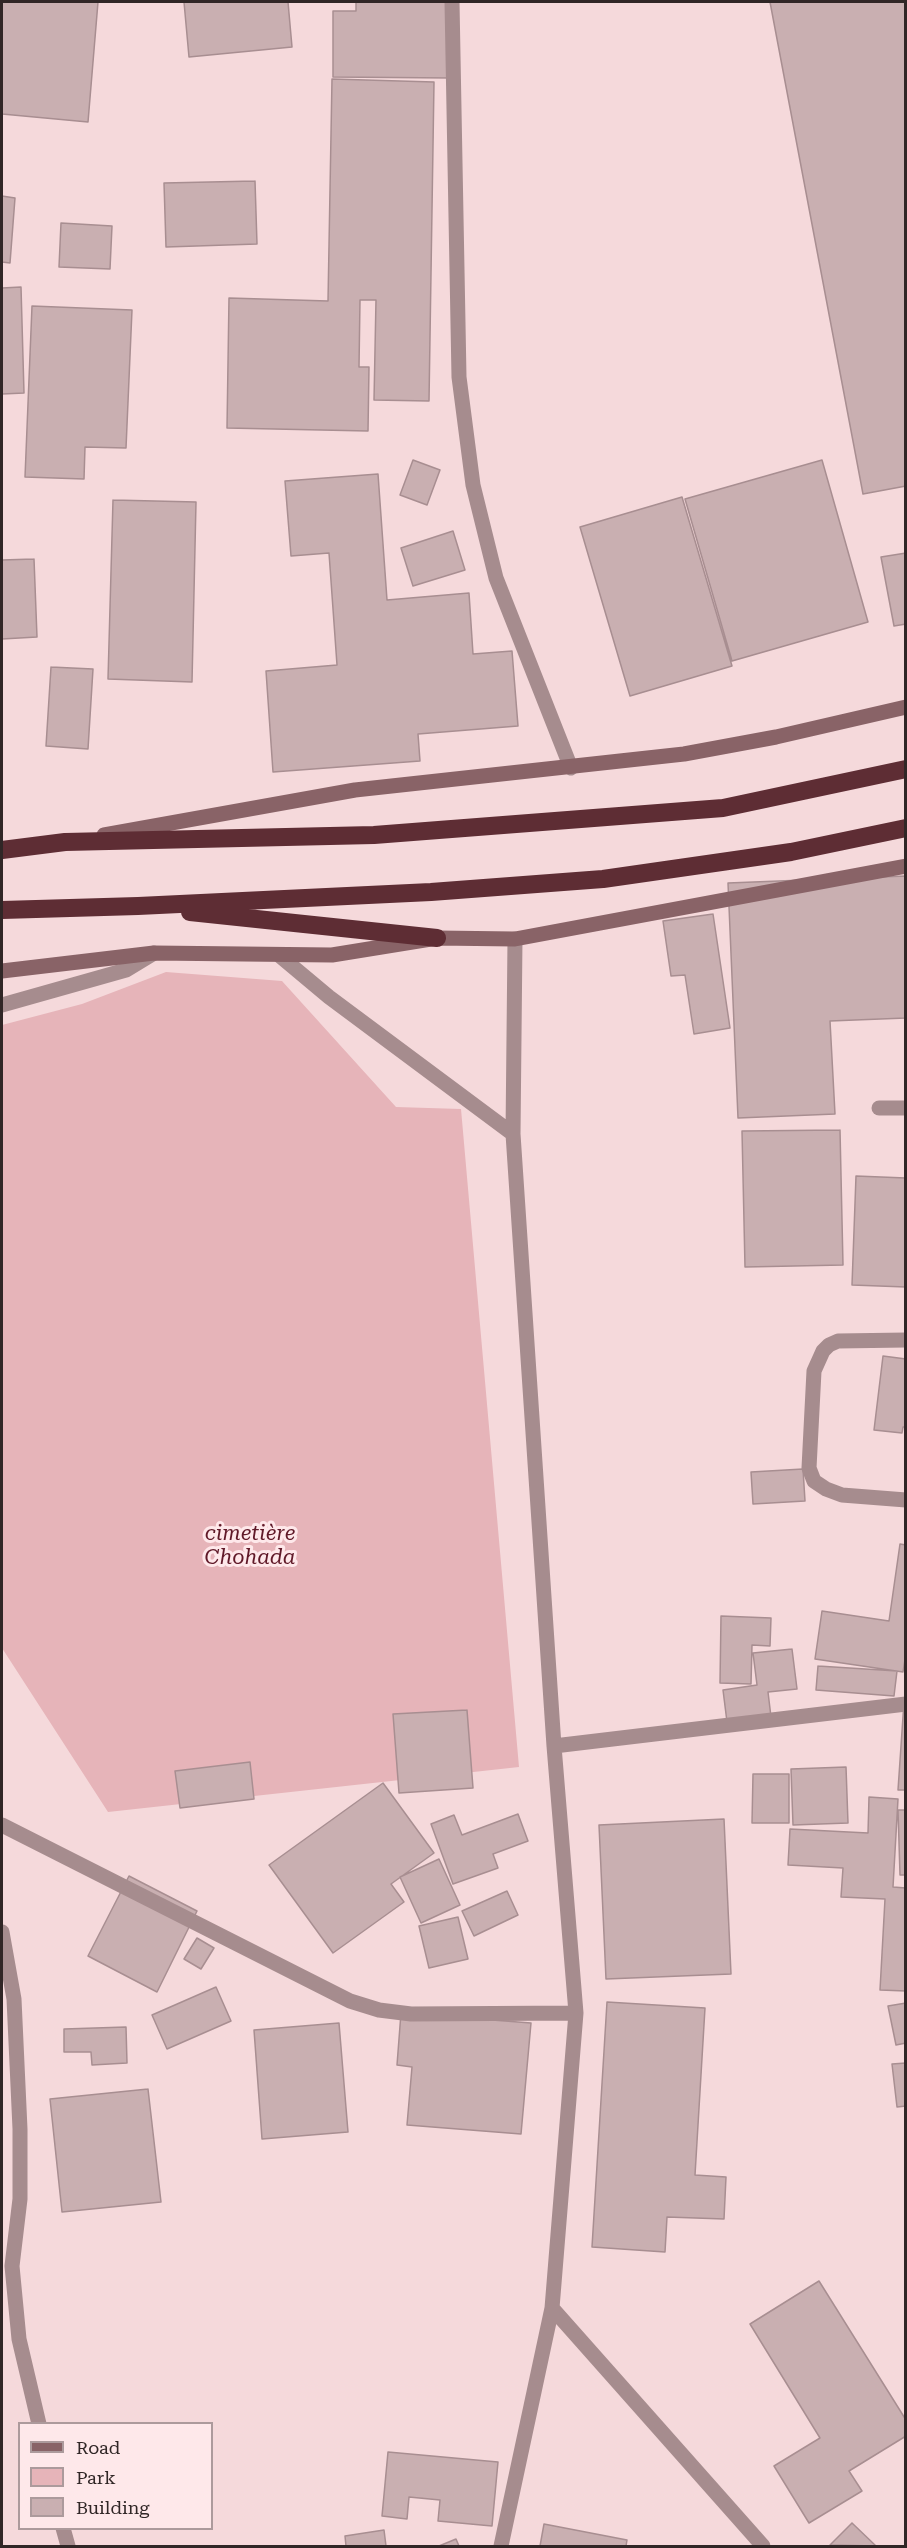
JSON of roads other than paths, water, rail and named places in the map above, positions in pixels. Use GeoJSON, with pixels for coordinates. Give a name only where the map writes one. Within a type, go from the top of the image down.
{"type":"FeatureCollection","features":[{"type":"Feature","properties":{"kind":"highway"},"geometry":{"type":"LineString","coordinates":[[2,850],[65,842],[374,836],[723,808],[906,769]]}},
{"type":"Feature","properties":{"kind":"highway"},"geometry":{"type":"LineString","coordinates":[[2,910],[431,892],[603,879],[792,852],[906,828]]}},
{"type":"Feature","properties":{"kind":"highway"},"geometry":{"type":"LineString","coordinates":[[138,906],[437,938]]}},
{"type":"Feature","properties":{"kind":"main road"},"geometry":{"type":"LineString","coordinates":[[65,842],[355,790],[571,768],[695,752],[776,737],[906,707]]}},
{"type":"Feature","properties":{"kind":"main road"},"geometry":{"type":"LineString","coordinates":[[2,971],[154,953],[332,955],[437,938],[514,939],[906,866]]}},
{"type":"Feature","properties":{"kind":"street"},"geometry":{"type":"LineString","coordinates":[[452,2],[459,377],[473,485],[496,578],[571,768]]}},
{"type":"Feature","properties":{"kind":"street"},"geometry":{"type":"LineString","coordinates":[[501,2547],[552,2308],[576,2013],[554,1746],[513,1134],[514,939]]}},
{"type":"Feature","properties":{"kind":"street"},"geometry":{"type":"LineString","coordinates":[[2,1005],[126,970],[154,953]]}},
{"type":"Feature","properties":{"kind":"street"},"geometry":{"type":"LineString","coordinates":[[280,956],[329,997],[513,1134]]}},
{"type":"Feature","properties":{"kind":"street"},"geometry":{"type":"LineString","coordinates":[[879,1108],[906,1108]]}},
{"type":"Feature","properties":{"kind":"street"},"geometry":{"type":"LineString","coordinates":[[906,1340],[838,1341],[823,1351],[814,1371],[809,1468],[814,1481],[842,1495],[906,1500]]}},
{"type":"Feature","properties":{"kind":"street"},"geometry":{"type":"LineString","coordinates":[[554,1746],[906,1704]]}},
{"type":"Feature","properties":{"kind":"street"},"geometry":{"type":"LineString","coordinates":[[2,1825],[351,2001],[379,2010],[411,2014],[576,2013]]}},
{"type":"Feature","properties":{"kind":"street"},"geometry":{"type":"LineString","coordinates":[[2,1932],[14,2000],[20,2129],[20,2199],[12,2266],[19,2338],[39,2422]]}},
{"type":"Feature","properties":{"kind":"street"},"geometry":{"type":"LineString","coordinates":[[552,2308],[763,2547]]}},
{"type":"Feature","properties":{"kind":"street"},"geometry":{"type":"LineString","coordinates":[[63,2530],[68,2547]]}},
{"type":"Feature","properties":{"kind":"park label","name":"cimetière Chohada"},"geometry":{"type":"Point","coordinates":[250,1546]}}]}
